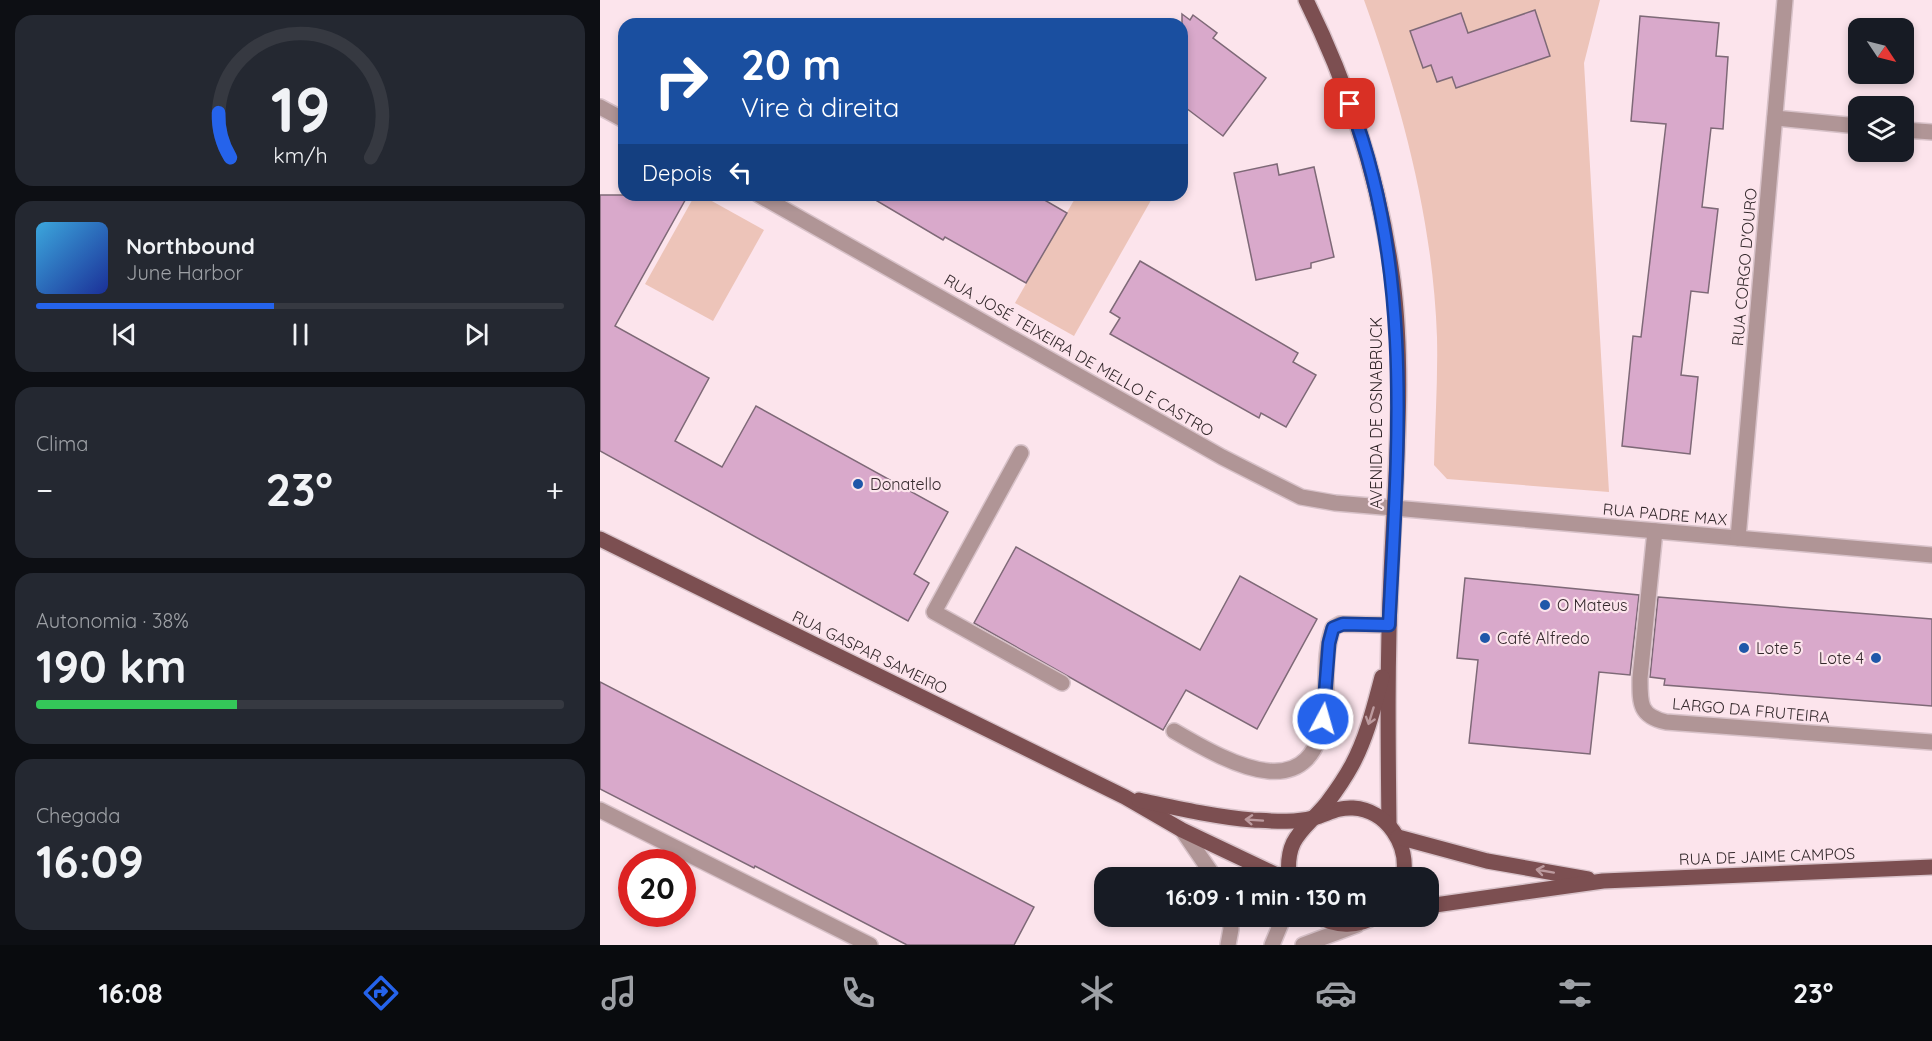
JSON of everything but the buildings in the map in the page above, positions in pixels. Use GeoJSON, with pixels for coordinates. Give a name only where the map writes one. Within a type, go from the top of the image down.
{"type":"FeatureCollection","features":[{"type":"Feature","properties":{"kind":"main road","name":"AVENIDA DE OSNABRUCK"},"geometry":{"type":"LineString","coordinates":[[1306,0],[1321,31],[1356,119],[1370,163],[1393,283],[1397,349],[1388,660]]}},
{"type":"Feature","properties":{"kind":"main road","name":"RUA GASPAR SAMEIRO"},"geometry":{"type":"LineString","coordinates":[[600,539],[1125,797]]}},
{"type":"Feature","properties":{"kind":"main road"},"geometry":{"type":"LineString","coordinates":[[1288,867],[1290,848],[1297,834],[1339,786],[1360,749],[1388,660]]}},
{"type":"Feature","properties":{"kind":"main road"},"geometry":{"type":"LineString","coordinates":[[1388,660],[1393,831]]}},
{"type":"Feature","properties":{"kind":"main road"},"geometry":{"type":"LineString","coordinates":[[1125,797],[1190,812],[1252,820],[1283,821],[1312,818],[1335,808],[1355,808],[1373,813],[1393,831],[1404,853],[1405,867]]}},
{"type":"Feature","properties":{"kind":"main road"},"geometry":{"type":"LineString","coordinates":[[1125,797],[1182,830],[1260,867]]}},
{"type":"Feature","properties":{"kind":"main road"},"geometry":{"type":"LineString","coordinates":[[1393,831],[1487,861],[1603,881]]}},
{"type":"Feature","properties":{"kind":"main road","name":"RUA DE JAIME CAMPOS"},"geometry":{"type":"LineString","coordinates":[[1603,881],[1932,867]]}},
{"type":"Feature","properties":{"kind":"main road"},"geometry":{"type":"LineString","coordinates":[[1439,904],[1603,881]]}},
{"type":"Feature","properties":{"kind":"street","name":"RUA CORGO D'OURO"},"geometry":{"type":"LineString","coordinates":[[1738,538],[1785,0]]}},
{"type":"Feature","properties":{"kind":"street"},"geometry":{"type":"LineString","coordinates":[[600,107],[618,117]]}},
{"type":"Feature","properties":{"kind":"street"},"geometry":{"type":"LineString","coordinates":[[1775,118],[1848,125]]}},
{"type":"Feature","properties":{"kind":"street"},"geometry":{"type":"LineString","coordinates":[[1914,131],[1932,132]]}},
{"type":"Feature","properties":{"kind":"street","name":"RUA JOSÉ TEIXEIRA DE MELLO E CASTRO"},"geometry":{"type":"LineString","coordinates":[[770,201],[1222,458],[1284,490],[1320,501],[1394,508]]}},
{"type":"Feature","properties":{"kind":"street"},"geometry":{"type":"LineString","coordinates":[[1021,453],[934,612],[1062,683]]}},
{"type":"Feature","properties":{"kind":"street","name":"RUA PADRE MAX"},"geometry":{"type":"LineString","coordinates":[[1394,508],[1932,555]]}},
{"type":"Feature","properties":{"kind":"street","name":"LARGO DA FRUTEIRA"},"geometry":{"type":"LineString","coordinates":[[1655,531],[1641,678],[1641,700],[1646,713],[1651,717],[1666,722],[1932,742]]}},
{"type":"Feature","properties":{"kind":"street"},"geometry":{"type":"LineString","coordinates":[[1174,731],[1211,751],[1256,768],[1278,771],[1295,768],[1303,764],[1313,753],[1322,729],[1329,643],[1333,628],[1343,624],[1389,625]]}},
{"type":"Feature","properties":{"kind":"street"},"geometry":{"type":"LineString","coordinates":[[600,810],[870,945]]}},
{"type":"Feature","properties":{"kind":"street"},"geometry":{"type":"LineString","coordinates":[[1182,830],[1207,867]]}},
{"type":"Feature","properties":{"kind":"street"},"geometry":{"type":"LineString","coordinates":[[1227,945],[1231,927]]}},
{"type":"Feature","properties":{"kind":"street"},"geometry":{"type":"LineString","coordinates":[[1272,945],[1279,927]]}},
{"type":"Feature","properties":{"kind":"street"},"geometry":{"type":"LineString","coordinates":[[1303,945],[1350,927]]}},
{"type":"Feature","properties":{"kind":"shaded area"},"geometry":{"type":"Polygon","coordinates":[[[1364,0],[1600,0],[1584,63],[1609,492],[1447,479],[1434,465],[1437,337],[1429,251],[1414,166],[1391,82],[1364,0]]]}},
{"type":"Feature","properties":{"kind":"shaded area"},"geometry":{"type":"Polygon","coordinates":[[[692,201],[712,201],[764,230],[713,321],[645,284],[692,201]]]}},
{"type":"Feature","properties":{"kind":"shaded area"},"geometry":{"type":"Polygon","coordinates":[[[1074,201],[1151,201],[1074,336],[1015,303],[1074,201]]]}},
{"type":"Feature","properties":{"kind":"place","name":"Donatello"},"geometry":{"type":"Point","coordinates":[858,484]}},
{"type":"Feature","properties":{"kind":"place","name":"O Mateus"},"geometry":{"type":"Point","coordinates":[1545,605]}},
{"type":"Feature","properties":{"kind":"place","name":"Café Alfredo"},"geometry":{"type":"Point","coordinates":[1485,638]}},
{"type":"Feature","properties":{"kind":"place","name":"Lote 5"},"geometry":{"type":"Point","coordinates":[1744,648]}},
{"type":"Feature","properties":{"kind":"place","name":"Lote 4"},"geometry":{"type":"Point","coordinates":[1876,658]}},
{"type":"Feature","properties":{"kind":"route"},"geometry":{"type":"LineString","coordinates":[[1323,719],[1329,643],[1333,628],[1340,624],[1389,625],[1398,372],[1397,326],[1393,283],[1380,201],[1350,104]]}}]}
